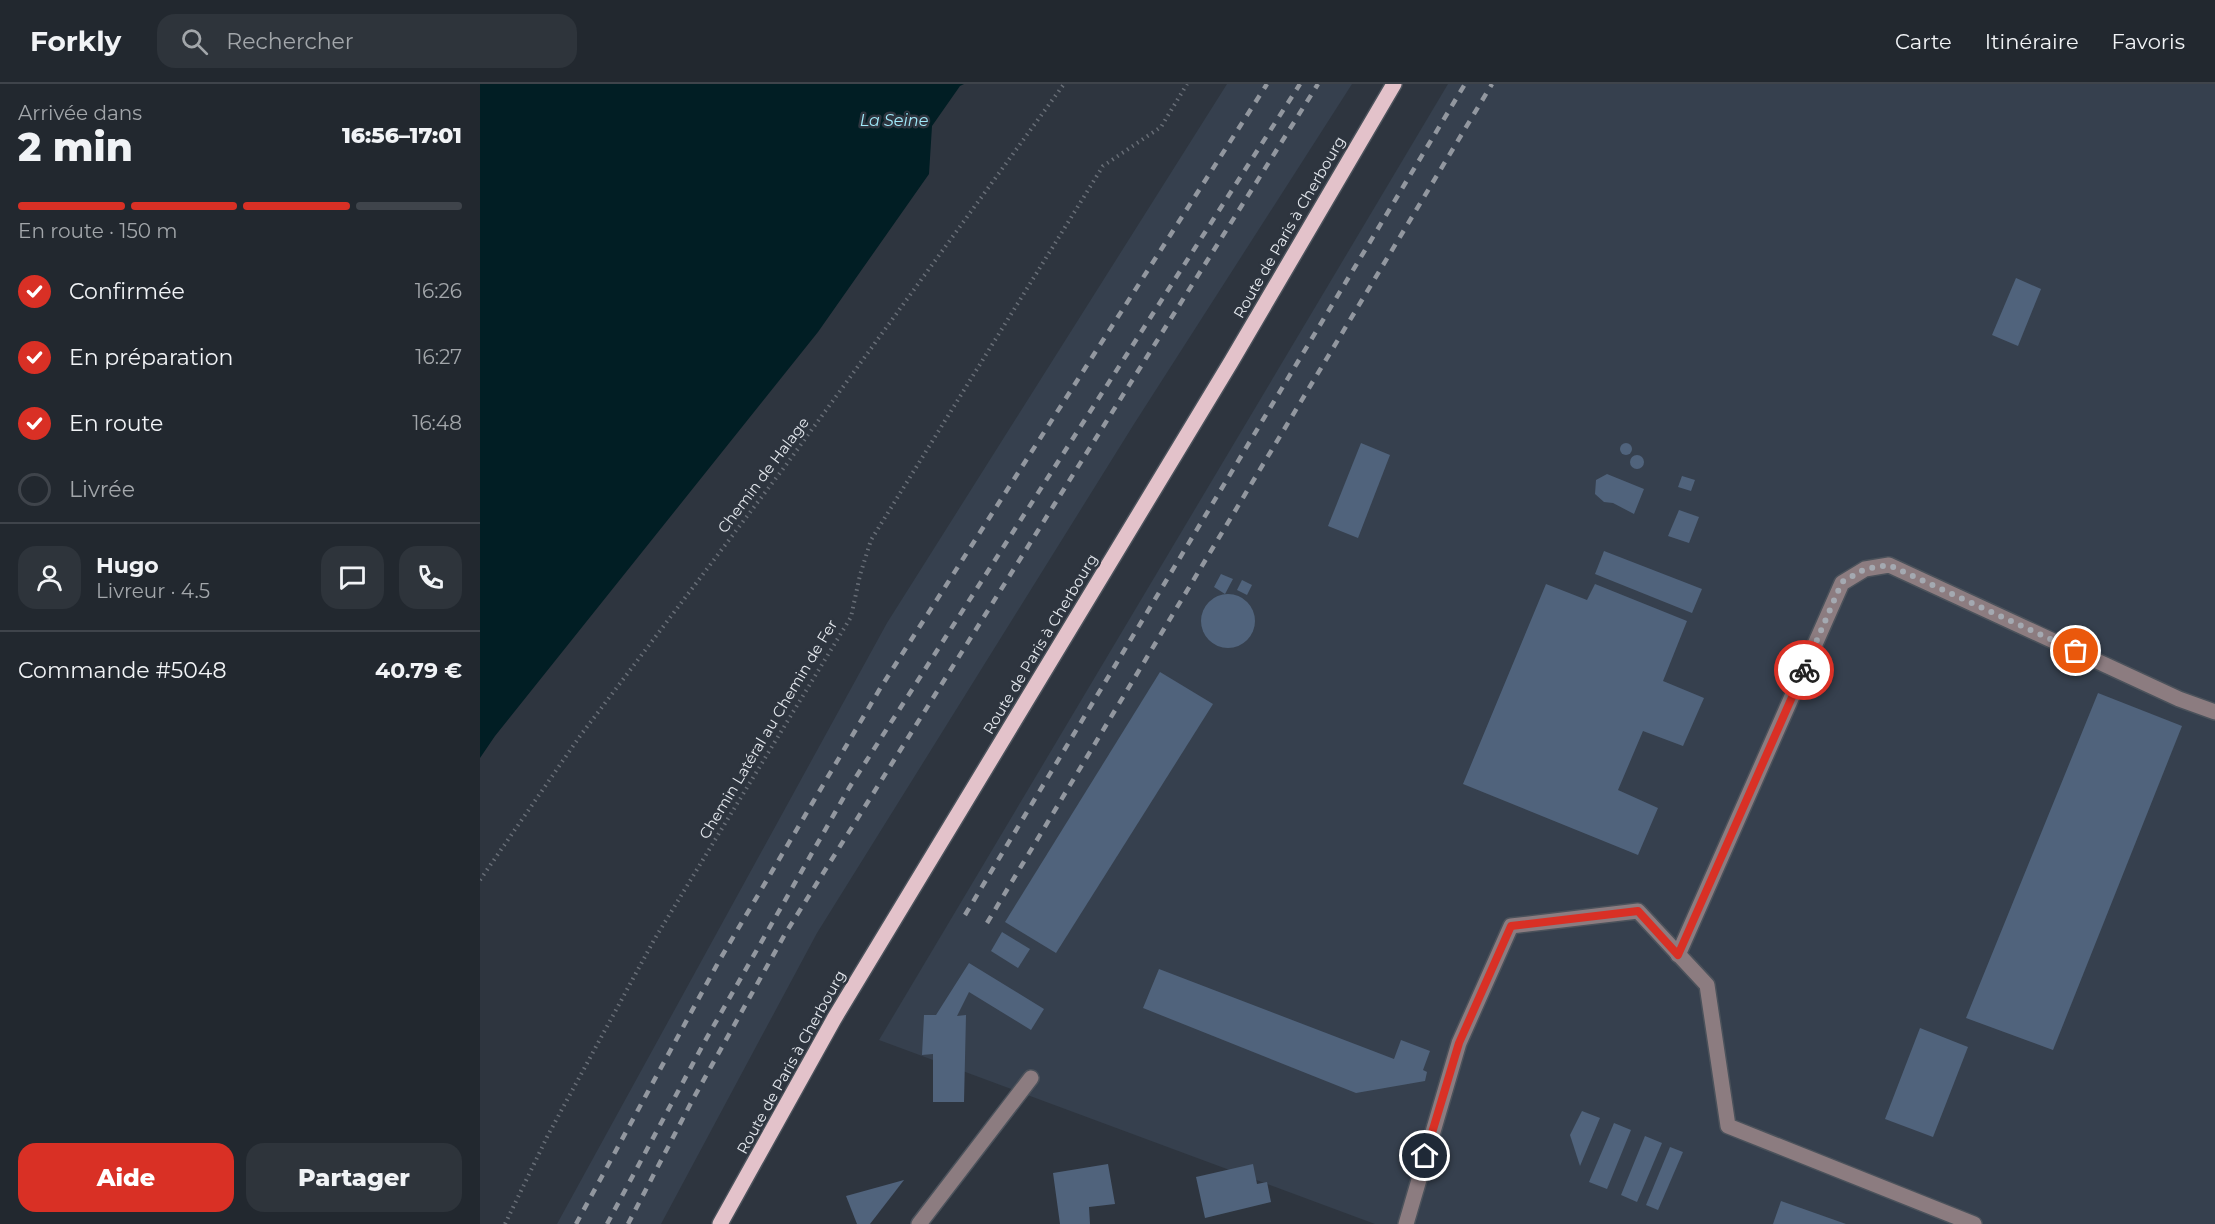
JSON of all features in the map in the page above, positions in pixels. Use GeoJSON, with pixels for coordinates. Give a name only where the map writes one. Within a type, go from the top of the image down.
{"type":"FeatureCollection","features":[{"type":"Feature","properties":{"kind":"main road","name":"Route de Paris à Cherbourg"},"geometry":{"type":"LineString","coordinates":[[720,1224],[834,1019],[1212,392],[1394,84]]}},
{"type":"Feature","properties":{"kind":"street"},"geometry":{"type":"LineString","coordinates":[[1678,955],[1842,582],[1865,569],[1889,565],[2179,699],[2215,712]]}},
{"type":"Feature","properties":{"kind":"street"},"geometry":{"type":"LineString","coordinates":[[1406,1224],[1459,1043],[1511,926],[1638,911],[1707,985],[1728,1126],[1974,1224]]}},
{"type":"Feature","properties":{"kind":"street"},"geometry":{"type":"LineString","coordinates":[[919,1224],[1031,1078]]}},
{"type":"Feature","properties":{"kind":"path","name":"Chemin de Halage"},"geometry":{"type":"LineString","coordinates":[[480,880],[580,736],[786,465],[1064,84]]}},
{"type":"Feature","properties":{"kind":"path","name":"Chemin Latéral au Chemin de Fer"},"geometry":{"type":"LineString","coordinates":[[505,1224],[548,1135],[654,940],[851,617],[860,575],[871,540],[1103,166],[1161,127],[1187,84]]}},
{"type":"Feature","properties":{"kind":"shaded area"},"geometry":{"type":"Polygon","coordinates":[[[1227,84],[1352,84],[1134,424],[817,933],[661,1224],[557,1224],[887,623],[1227,84]]]}},
{"type":"Feature","properties":{"kind":"shaded area"},"geometry":{"type":"Polygon","coordinates":[[[1448,84],[2215,84],[2215,1224],[1375,1224],[879,1040],[1448,84]]]}},
{"type":"Feature","properties":{"kind":"water","name":"La Seine"},"geometry":{"type":"Polygon","coordinates":[[[480,84],[964,84],[960,86],[932,126],[929,174],[818,332],[495,736],[480,758],[480,84]]]}},
{"type":"Feature","properties":{"kind":"building"},"geometry":{"type":"Polygon","coordinates":[[[2016,278],[2041,289],[2018,346],[1992,335],[2016,278]]]}},
{"type":"Feature","properties":{"kind":"building"},"geometry":{"type":"Polygon","coordinates":[[[1361,443],[1390,455],[1358,538],[1328,526],[1361,443]]]}},
{"type":"Feature","properties":{"kind":"building"},"geometry":{"type":"Polygon","coordinates":[[[1626,443],[1632,449],[1626,455],[1620,449],[1626,443]]]}},
{"type":"Feature","properties":{"kind":"building"},"geometry":{"type":"Polygon","coordinates":[[[1634,455],[1640,455],[1644,462],[1640,469],[1634,469],[1630,465],[1630,459],[1634,455]]]}},
{"type":"Feature","properties":{"kind":"building"},"geometry":{"type":"Polygon","coordinates":[[[1607,474],[1644,489],[1634,514],[1613,503],[1604,502],[1595,494],[1596,480],[1607,474]]]}},
{"type":"Feature","properties":{"kind":"building"},"geometry":{"type":"Polygon","coordinates":[[[1682,476],[1695,480],[1691,491],[1678,487],[1682,476]]]}},
{"type":"Feature","properties":{"kind":"building"},"geometry":{"type":"Polygon","coordinates":[[[1679,510],[1699,517],[1689,543],[1668,536],[1679,510]]]}},
{"type":"Feature","properties":{"kind":"building"},"geometry":{"type":"Polygon","coordinates":[[[1604,551],[1702,589],[1692,613],[1595,574],[1604,551]]]}},
{"type":"Feature","properties":{"kind":"building"},"geometry":{"type":"Polygon","coordinates":[[[1221,574],[1233,579],[1225,594],[1214,587],[1221,574]]]}},
{"type":"Feature","properties":{"kind":"building"},"geometry":{"type":"Polygon","coordinates":[[[1242,580],[1252,585],[1247,595],[1237,590],[1242,580]]]}},
{"type":"Feature","properties":{"kind":"building"},"geometry":{"type":"Polygon","coordinates":[[[1546,584],[1587,600],[1595,584],[1687,621],[1663,681],[1704,698],[1683,746],[1643,731],[1618,790],[1658,808],[1638,855],[1463,784],[1546,584]]]}},
{"type":"Feature","properties":{"kind":"building"},"geometry":{"type":"Polygon","coordinates":[[[1228,594],[1238,596],[1247,602],[1253,611],[1255,621],[1253,631],[1247,640],[1238,646],[1228,648],[1218,646],[1209,640],[1203,631],[1201,621],[1203,611],[1209,602],[1218,596],[1228,594]]]}},
{"type":"Feature","properties":{"kind":"building"},"geometry":{"type":"Polygon","coordinates":[[[1160,672],[1213,704],[1056,953],[1005,922],[1160,672]]]}},
{"type":"Feature","properties":{"kind":"building"},"geometry":{"type":"Polygon","coordinates":[[[2098,693],[2182,726],[2053,1050],[1966,1018],[2098,693]]]}},
{"type":"Feature","properties":{"kind":"building"},"geometry":{"type":"Polygon","coordinates":[[[1002,932],[1030,949],[1018,968],[991,951],[1002,932]]]}},
{"type":"Feature","properties":{"kind":"building"},"geometry":{"type":"Polygon","coordinates":[[[969,963],[1044,1009],[1031,1030],[969,992],[957,1016],[966,1015],[964,1102],[933,1102],[933,1054],[922,1055],[924,1015],[936,1015],[969,963]]]}},
{"type":"Feature","properties":{"kind":"building"},"geometry":{"type":"Polygon","coordinates":[[[1159,969],[1394,1059],[1401,1040],[1430,1051],[1423,1070],[1427,1072],[1425,1081],[1356,1093],[1143,1008],[1159,969]]]}},
{"type":"Feature","properties":{"kind":"building"},"geometry":{"type":"Polygon","coordinates":[[[1920,1028],[1968,1047],[1933,1137],[1885,1119],[1920,1028]]]}},
{"type":"Feature","properties":{"kind":"building"},"geometry":{"type":"Polygon","coordinates":[[[1582,1111],[1600,1118],[1580,1166],[1570,1135],[1582,1111]]]}},
{"type":"Feature","properties":{"kind":"building"},"geometry":{"type":"Polygon","coordinates":[[[1614,1123],[1631,1130],[1607,1189],[1589,1182],[1614,1123]]]}},
{"type":"Feature","properties":{"kind":"building"},"geometry":{"type":"Polygon","coordinates":[[[1645,1136],[1662,1143],[1637,1202],[1621,1195],[1645,1136]]]}},
{"type":"Feature","properties":{"kind":"building"},"geometry":{"type":"Polygon","coordinates":[[[1670,1147],[1683,1152],[1658,1210],[1646,1205],[1670,1147]]]}},
{"type":"Feature","properties":{"kind":"building"},"geometry":{"type":"Polygon","coordinates":[[[1108,1164],[1115,1204],[1089,1207],[1090,1224],[1060,1224],[1053,1173],[1108,1164]]]}},
{"type":"Feature","properties":{"kind":"building"},"geometry":{"type":"Polygon","coordinates":[[[1253,1164],[1257,1184],[1267,1182],[1271,1202],[1205,1218],[1196,1177],[1253,1164]]]}},
{"type":"Feature","properties":{"kind":"building"},"geometry":{"type":"Polygon","coordinates":[[[904,1180],[870,1224],[857,1224],[846,1196],[904,1180]]]}},
{"type":"Feature","properties":{"kind":"building"},"geometry":{"type":"Polygon","coordinates":[[[1781,1201],[1846,1224],[1773,1224],[1781,1201]]]}},
{"type":"Feature","properties":{"kind":"railway"},"geometry":{"type":"LineString","coordinates":[[576,1224],[719,961],[881,687],[1267,84]]}},
{"type":"Feature","properties":{"kind":"railway"},"geometry":{"type":"LineString","coordinates":[[607,1224],[705,1041],[849,788],[1300,84]]}},
{"type":"Feature","properties":{"kind":"railway"},"geometry":{"type":"LineString","coordinates":[[628,1224],[693,1099],[785,934],[1318,84]]}},
{"type":"Feature","properties":{"kind":"railway"},"geometry":{"type":"LineString","coordinates":[[965,915],[1465,84]]}},
{"type":"Feature","properties":{"kind":"railway"},"geometry":{"type":"LineString","coordinates":[[987,923],[1492,84]]}},
{"type":"Feature","properties":{"kind":"way so far"},"geometry":{"type":"LineString","coordinates":[[1804,670],[1842,582],[1865,569],[1889,565],[2076,651]]}},
{"type":"Feature","properties":{"kind":"route"},"geometry":{"type":"LineString","coordinates":[[1425,1156],[1459,1043],[1511,926],[1638,911],[1678,955],[1804,670]]}}]}
